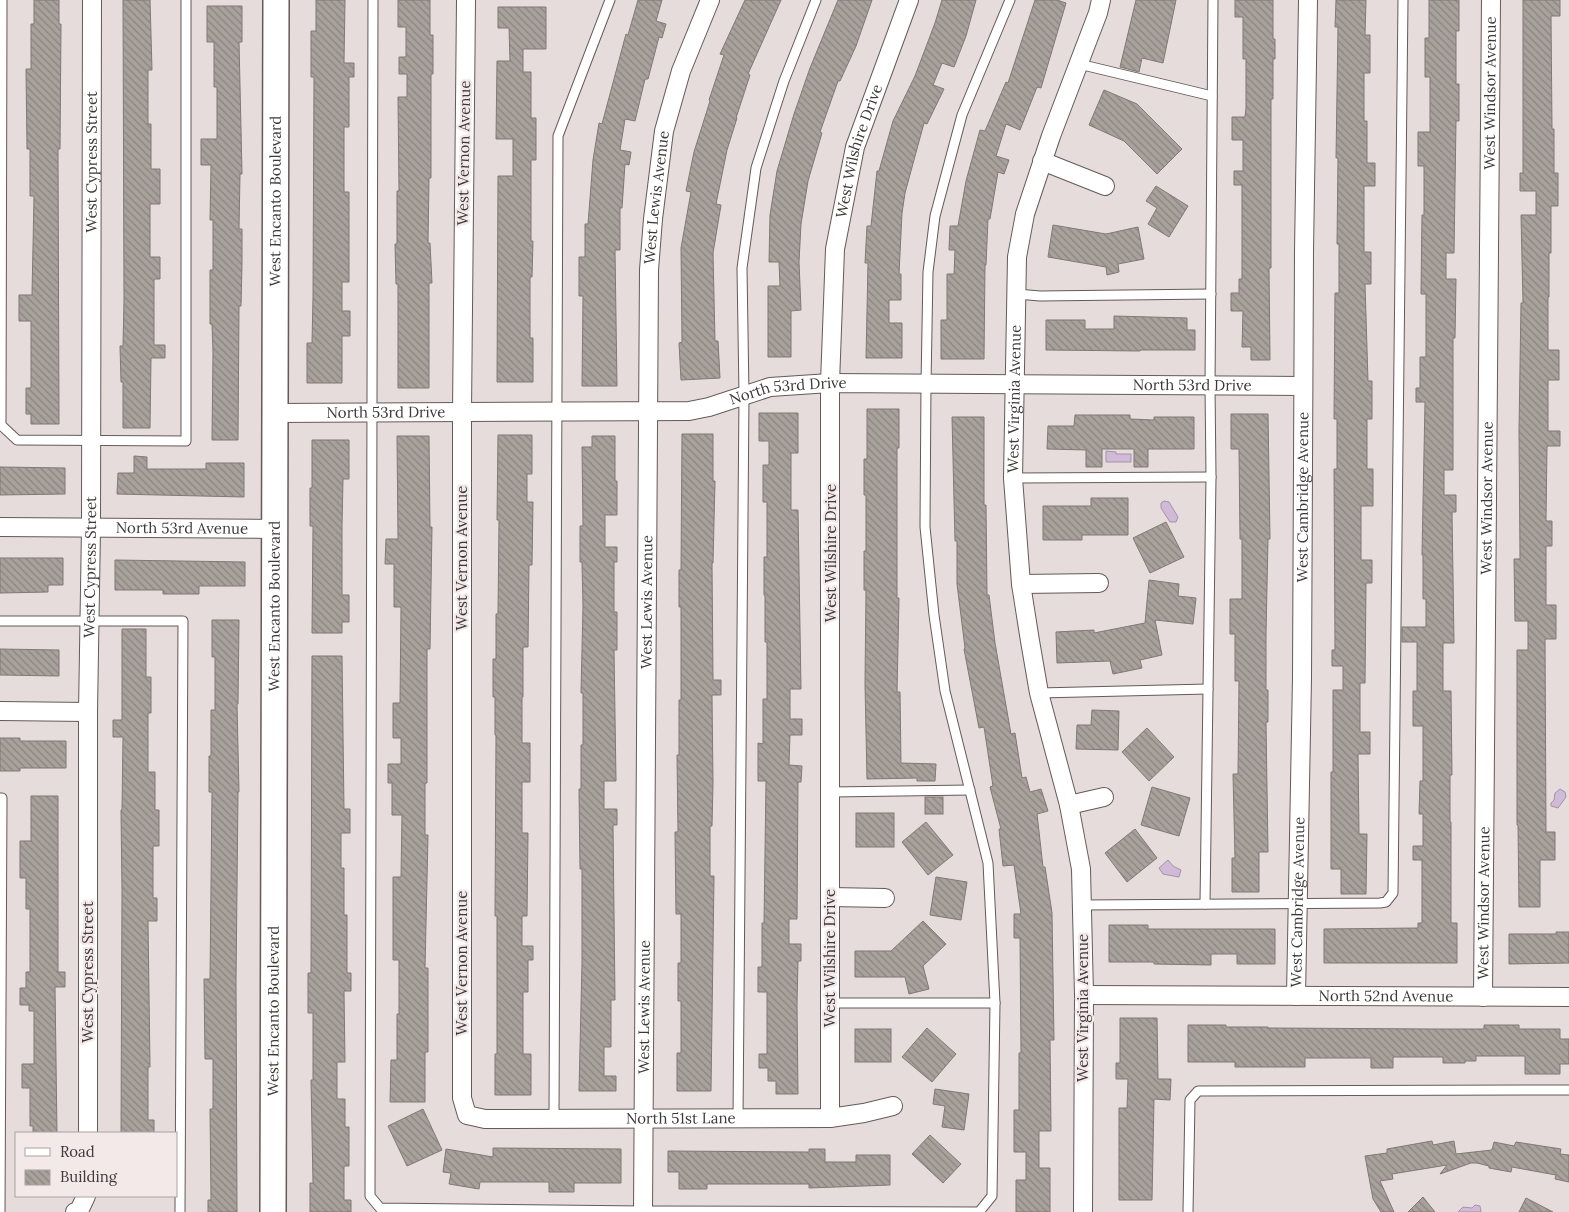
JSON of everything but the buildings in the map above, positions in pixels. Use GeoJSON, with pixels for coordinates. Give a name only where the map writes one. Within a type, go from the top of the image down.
{"type":"FeatureCollection","features":[{"type":"Feature","properties":{"kind":"street","name":"West Cypress Street"},"geometry":{"type":"LineString","coordinates":[[88,1132],[88,622],[91,528],[92,0]]}},
{"type":"Feature","properties":{"kind":"street","name":"West Encanto Boulevard"},"geometry":{"type":"LineString","coordinates":[[273,1212],[276,0]]}},
{"type":"Feature","properties":{"kind":"street","name":"West Vernon Avenue"},"geometry":{"type":"LineString","coordinates":[[466,0],[462,412],[462,1098],[467,1115]]}},
{"type":"Feature","properties":{"kind":"street","name":"West Lewis Avenue"},"geometry":{"type":"LineString","coordinates":[[643,1212],[649,270],[664,131],[681,71],[710,0]]}},
{"type":"Feature","properties":{"kind":"street","name":"West Wilshire Drive"},"geometry":{"type":"LineString","coordinates":[[830,1118],[830,383],[835,249],[855,148],[910,0]]}},
{"type":"Feature","properties":{"kind":"street","name":"West Virginia Avenue"},"geometry":{"type":"LineString","coordinates":[[1083,1212],[1084,996],[1081,869],[1069,805],[1039,693],[1021,584],[1013,478],[1017,257],[1025,214],[1042,162],[1098,13],[1101,0]]}},
{"type":"Feature","properties":{"kind":"street","name":"West Cambridge Avenue"},"geometry":{"type":"LineString","coordinates":[[1296,996],[1302,678],[1303,386],[1308,0]]}},
{"type":"Feature","properties":{"kind":"street","name":"West Windsor Avenue"},"geometry":{"type":"LineString","coordinates":[[1483,996],[1491,0]]}},
{"type":"Feature","properties":{"kind":"street"},"geometry":{"type":"LineString","coordinates":[[1042,162],[1105,186]]}},
{"type":"Feature","properties":{"kind":"street","name":"North 53rd Drive"},"geometry":{"type":"LineString","coordinates":[[275,413],[556,410],[689,411],[708,407],[770,387],[830,383],[1303,386]]}},
{"type":"Feature","properties":{"kind":"street","name":"North 53rd Avenue"},"geometry":{"type":"LineString","coordinates":[[0,527],[275,529]]}},
{"type":"Feature","properties":{"kind":"street"},"geometry":{"type":"LineString","coordinates":[[1021,584],[1099,583]]}},
{"type":"Feature","properties":{"kind":"street"},"geometry":{"type":"LineString","coordinates":[[0,711],[88,712]]}},
{"type":"Feature","properties":{"kind":"street"},"geometry":{"type":"LineString","coordinates":[[1069,805],[1104,797]]}},
{"type":"Feature","properties":{"kind":"street"},"geometry":{"type":"LineString","coordinates":[[830,897],[885,898]]}},
{"type":"Feature","properties":{"kind":"street","name":"North 52nd Avenue"},"geometry":{"type":"LineString","coordinates":[[1084,996],[1569,997]]}},
{"type":"Feature","properties":{"kind":"street","name":"North 51st Lane"},"geometry":{"type":"LineString","coordinates":[[467,1115],[485,1119],[830,1118],[893,1106]]}},
{"type":"Feature","properties":{"kind":"lane"},"geometry":{"type":"LineString","coordinates":[[2,0],[1,425],[17,440],[91,441],[186,441],[186,0]]}},
{"type":"Feature","properties":{"kind":"lane"},"geometry":{"type":"LineString","coordinates":[[373,0],[370,1196],[380,1208],[643,1212],[979,1212],[992,1196],[995,1003],[988,863],[945,691],[934,615],[925,527],[926,384],[928,272],[935,216],[962,115],[1010,0]]}},
{"type":"Feature","properties":{"kind":"lane"},"geometry":{"type":"LineString","coordinates":[[554,1118],[558,136],[610,0]]}},
{"type":"Feature","properties":{"kind":"lane"},"geometry":{"type":"LineString","coordinates":[[738,1119],[744,395],[742,268],[756,168],[784,81],[816,0]]}},
{"type":"Feature","properties":{"kind":"lane"},"geometry":{"type":"LineString","coordinates":[[1205,904],[1211,477],[1213,0]]}},
{"type":"Feature","properties":{"kind":"lane"},"geometry":{"type":"LineString","coordinates":[[1083,906],[1380,903],[1386,902],[1393,893],[1403,0]]}},
{"type":"Feature","properties":{"kind":"lane"},"geometry":{"type":"LineString","coordinates":[[1079,64],[1212,96]]}},
{"type":"Feature","properties":{"kind":"lane"},"geometry":{"type":"LineString","coordinates":[[1017,294],[1040,296],[1211,294]]}},
{"type":"Feature","properties":{"kind":"lane"},"geometry":{"type":"LineString","coordinates":[[1013,478],[1211,477]]}},
{"type":"Feature","properties":{"kind":"lane"},"geometry":{"type":"LineString","coordinates":[[0,621],[183,622],[180,1212]]}},
{"type":"Feature","properties":{"kind":"lane"},"geometry":{"type":"LineString","coordinates":[[1039,693],[1208,689]]}},
{"type":"Feature","properties":{"kind":"lane"},"geometry":{"type":"LineString","coordinates":[[831,792],[970,790]]}},
{"type":"Feature","properties":{"kind":"lane"},"geometry":{"type":"LineString","coordinates":[[0,798],[2,798],[0,1212]]}},
{"type":"Feature","properties":{"kind":"lane"},"geometry":{"type":"LineString","coordinates":[[830,1003],[995,1003]]}},
{"type":"Feature","properties":{"kind":"lane"},"geometry":{"type":"LineString","coordinates":[[1188,1212],[1190,1100],[1198,1091],[1569,1090]]}},
{"type":"Feature","properties":{"kind":"shaded area"},"geometry":{"type":"Polygon","coordinates":[[[1106,451],[1116,452],[1116,454],[1131,454],[1131,462],[1106,462],[1106,451]]]}},
{"type":"Feature","properties":{"kind":"shaded area"},"geometry":{"type":"Polygon","coordinates":[[[1164,501],[1169,502],[1178,517],[1176,522],[1170,522],[1161,508],[1161,503],[1164,501]]]}},
{"type":"Feature","properties":{"kind":"shaded area"},"geometry":{"type":"Polygon","coordinates":[[[1560,789],[1565,792],[1566,797],[1558,808],[1551,806],[1555,793],[1560,789]]]}},
{"type":"Feature","properties":{"kind":"shaded area"},"geometry":{"type":"Polygon","coordinates":[[[1168,860],[1173,866],[1181,870],[1179,877],[1163,874],[1159,868],[1168,860]]]}},
{"type":"Feature","properties":{"kind":"shaded area"},"geometry":{"type":"Polygon","coordinates":[[[1475,1205],[1480,1206],[1481,1212],[1458,1212],[1463,1207],[1472,1208],[1475,1205]]]}}]}
